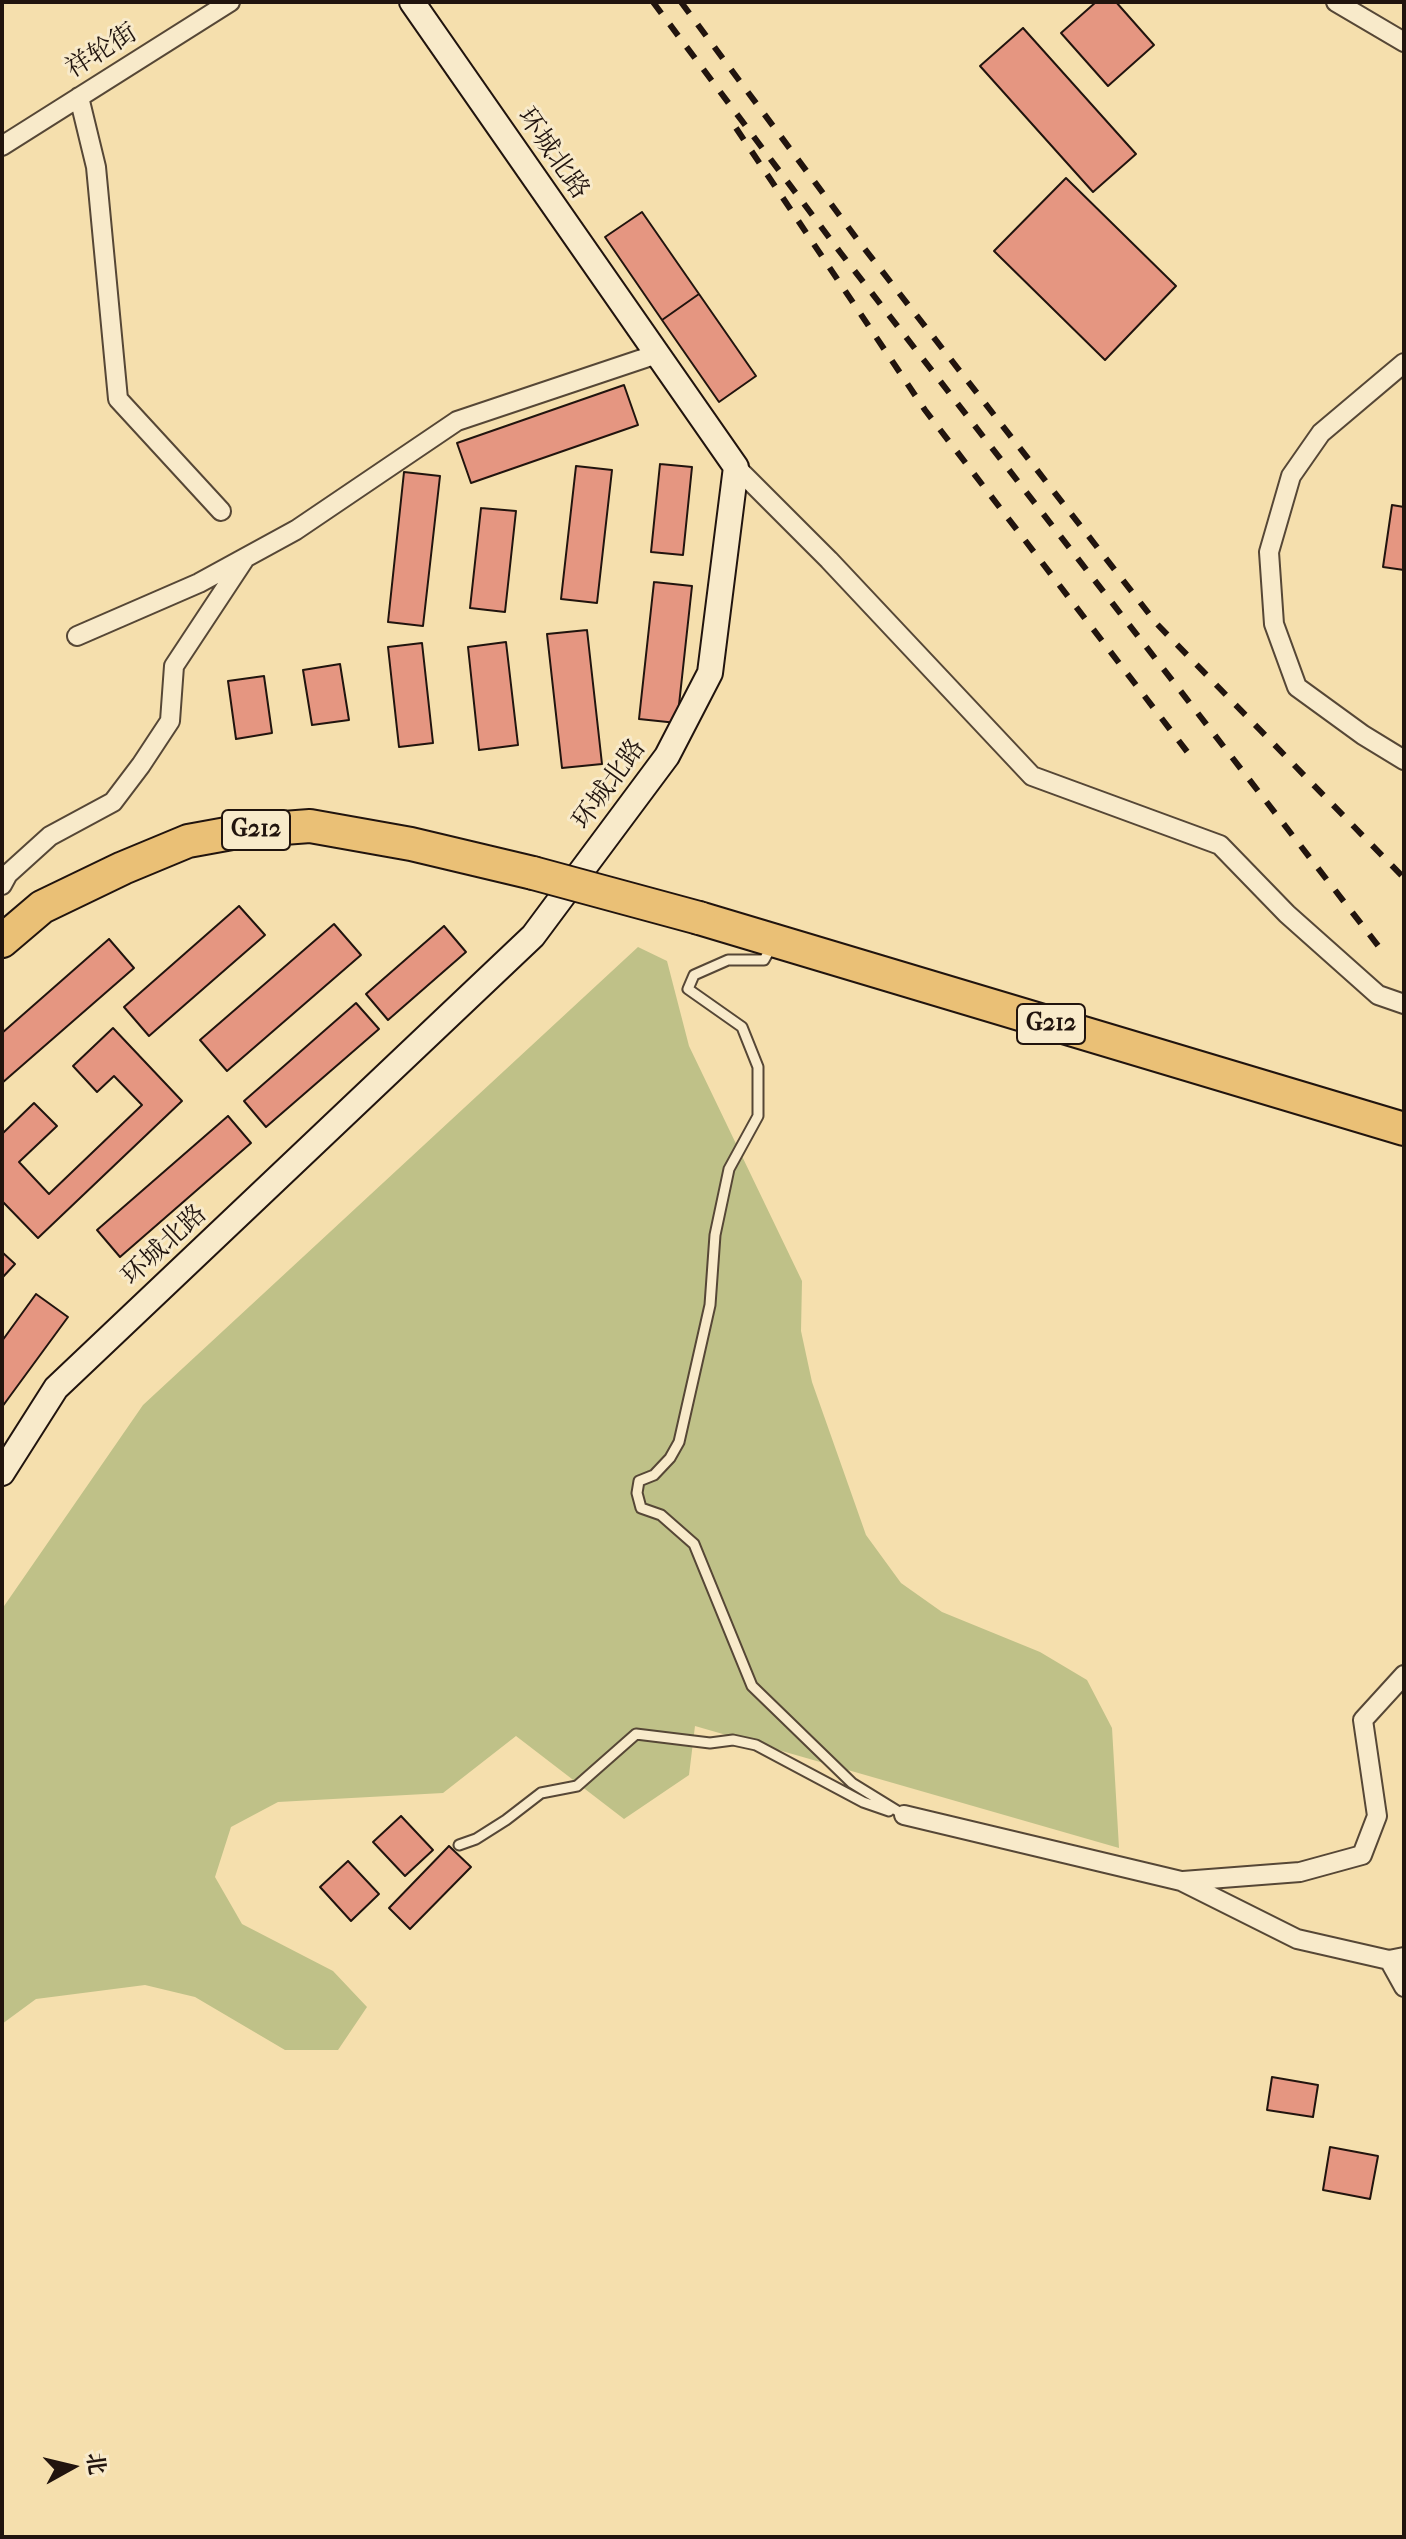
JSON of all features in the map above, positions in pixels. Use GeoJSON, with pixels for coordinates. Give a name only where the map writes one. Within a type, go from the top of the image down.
{"type":"FeatureCollection","features":[{"type":"Feature","properties":{"kind":"highway","name":"G212"},"geometry":{"type":"LineString","coordinates":[[2,941],[42,907],[188,841],[243,831],[310,826],[411,844],[699,918],[1404,1129]]}},
{"type":"Feature","properties":{"kind":"street","name":"祥轮街"},"geometry":{"type":"LineString","coordinates":[[2,146],[230,2]]}},
{"type":"Feature","properties":{"kind":"street","name":"环城北路"},"geometry":{"type":"LineString","coordinates":[[2,1473],[56,1388],[533,936],[667,756],[710,673],[736,467],[412,2]]}},
{"type":"Feature","properties":{"kind":"street"},"geometry":{"type":"LineString","coordinates":[[1336,2],[1404,42]]}},
{"type":"Feature","properties":{"kind":"street"},"geometry":{"type":"LineString","coordinates":[[79,97],[96,167],[118,399],[221,511]]}},
{"type":"Feature","properties":{"kind":"street"},"geometry":{"type":"LineString","coordinates":[[77,636],[199,583],[296,530],[457,421],[657,354]]}},
{"type":"Feature","properties":{"kind":"street"},"geometry":{"type":"LineString","coordinates":[[1404,363],[1321,433],[1291,476],[1269,552],[1274,624],[1297,687],[1363,735],[1404,760]]}},
{"type":"Feature","properties":{"kind":"street"},"geometry":{"type":"LineString","coordinates":[[736,467],[829,560],[1032,776],[1220,845],[1287,914],[1378,995],[1404,1004]]}},
{"type":"Feature","properties":{"kind":"street"},"geometry":{"type":"LineString","coordinates":[[2,885],[8,874],[50,836],[113,802],[141,765],[170,721],[174,666],[246,557]]}},
{"type":"Feature","properties":{"kind":"street"},"geometry":{"type":"LineString","coordinates":[[1181,1881],[1300,1872],[1362,1855],[1377,1816],[1363,1720],[1404,1675]]}},
{"type":"Feature","properties":{"kind":"street"},"geometry":{"type":"LineString","coordinates":[[904,1815],[1181,1881],[1297,1939],[1396,1958],[1404,1987]]}},
{"type":"Feature","properties":{"kind":"lane"},"geometry":{"type":"LineString","coordinates":[[775,941],[764,960],[728,960],[694,975],[688,989],[742,1027],[758,1067],[758,1116],[729,1169],[715,1235],[710,1305],[679,1442],[670,1458],[654,1475],[639,1481],[637,1493],[641,1508],[661,1515],[694,1544],[752,1686],[852,1783],[904,1815]]}},
{"type":"Feature","properties":{"kind":"lane"},"geometry":{"type":"LineString","coordinates":[[459,1845],[476,1839],[506,1820],[541,1793],[577,1786],[636,1734],[710,1743],[733,1740],[756,1745],[863,1802],[904,1815]]}},
{"type":"Feature","properties":{"kind":"green space"},"geometry":{"type":"Polygon","coordinates":[[[638,947],[667,961],[689,1046],[802,1281],[801,1331],[812,1382],[866,1535],[901,1583],[942,1612],[1040,1652],[1087,1680],[1112,1728],[1119,1848],[695,1726],[689,1775],[624,1819],[516,1736],[443,1793],[278,1802],[231,1827],[215,1877],[242,1924],[333,1971],[367,2007],[338,2050],[285,2050],[195,1997],[145,1985],[36,1999],[2,2024],[2,1609],[143,1405],[638,947]]]}},
{"type":"Feature","properties":{"kind":"building"},"geometry":{"type":"Polygon","coordinates":[[[1096,2],[1116,2],[1154,45],[1108,86],[1061,33],[1096,2]]]}},
{"type":"Feature","properties":{"kind":"building"},"geometry":{"type":"Polygon","coordinates":[[[1023,28],[1136,154],[1093,192],[980,66],[1023,28]]]}},
{"type":"Feature","properties":{"kind":"building"},"geometry":{"type":"Polygon","coordinates":[[[1066,178],[1176,286],[1105,360],[994,251],[1066,178]]]}},
{"type":"Feature","properties":{"kind":"building"},"geometry":{"type":"Polygon","coordinates":[[[642,212],[699,294],[662,320],[605,237],[642,212]]]}},
{"type":"Feature","properties":{"kind":"building"},"geometry":{"type":"Polygon","coordinates":[[[699,294],[756,376],[719,402],[662,320],[699,294]]]}},
{"type":"Feature","properties":{"kind":"building"},"geometry":{"type":"Polygon","coordinates":[[[624,385],[638,425],[471,483],[457,443],[624,385]]]}},
{"type":"Feature","properties":{"kind":"building"},"geometry":{"type":"Polygon","coordinates":[[[660,464],[692,467],[683,555],[651,552],[660,464]]]}},
{"type":"Feature","properties":{"kind":"building"},"geometry":{"type":"Polygon","coordinates":[[[576,466],[612,470],[597,603],[561,599],[576,466]]]}},
{"type":"Feature","properties":{"kind":"building"},"geometry":{"type":"Polygon","coordinates":[[[404,472],[440,476],[423,626],[388,622],[404,472]]]}},
{"type":"Feature","properties":{"kind":"building"},"geometry":{"type":"Polygon","coordinates":[[[1392,505],[1404,507],[1404,570],[1383,567],[1392,505]]]}},
{"type":"Feature","properties":{"kind":"building"},"geometry":{"type":"Polygon","coordinates":[[[481,508],[516,511],[505,612],[470,608],[481,508]]]}},
{"type":"Feature","properties":{"kind":"building"},"geometry":{"type":"Polygon","coordinates":[[[654,582],[692,586],[677,723],[639,719],[654,582]]]}},
{"type":"Feature","properties":{"kind":"building"},"geometry":{"type":"Polygon","coordinates":[[[587,630],[602,764],[562,768],[547,634],[587,630]]]}},
{"type":"Feature","properties":{"kind":"building"},"geometry":{"type":"Polygon","coordinates":[[[506,642],[518,745],[479,750],[468,647],[506,642]]]}},
{"type":"Feature","properties":{"kind":"building"},"geometry":{"type":"Polygon","coordinates":[[[422,643],[433,743],[399,747],[388,647],[422,643]]]}},
{"type":"Feature","properties":{"kind":"building"},"geometry":{"type":"Polygon","coordinates":[[[340,664],[349,720],[312,725],[303,670],[340,664]]]}},
{"type":"Feature","properties":{"kind":"building"},"geometry":{"type":"Polygon","coordinates":[[[264,676],[272,733],[236,739],[228,681],[264,676]]]}},
{"type":"Feature","properties":{"kind":"building"},"geometry":{"type":"Polygon","coordinates":[[[239,906],[265,935],[149,1036],[124,1007],[239,906]]]}},
{"type":"Feature","properties":{"kind":"building"},"geometry":{"type":"Polygon","coordinates":[[[334,924],[361,955],[227,1071],[200,1040],[334,924]]]}},
{"type":"Feature","properties":{"kind":"building"},"geometry":{"type":"Polygon","coordinates":[[[444,926],[466,952],[388,1020],[366,994],[444,926]]]}},
{"type":"Feature","properties":{"kind":"building"},"geometry":{"type":"Polygon","coordinates":[[[109,939],[134,968],[2,1083],[2,1033],[109,939]]]}},
{"type":"Feature","properties":{"kind":"building"},"geometry":{"type":"Polygon","coordinates":[[[356,1003],[379,1029],[266,1127],[244,1101],[356,1003]]]}},
{"type":"Feature","properties":{"kind":"building"},"geometry":{"type":"Polygon","coordinates":[[[113,1028],[182,1101],[38,1238],[2,1201],[2,1134],[34,1103],[57,1126],[19,1162],[49,1194],[142,1105],[114,1076],[97,1092],[73,1066],[113,1028]]]}},
{"type":"Feature","properties":{"kind":"building"},"geometry":{"type":"Polygon","coordinates":[[[228,1116],[251,1143],[120,1257],[97,1230],[228,1116]]]}},
{"type":"Feature","properties":{"kind":"building"},"geometry":{"type":"Polygon","coordinates":[[[2,1252],[15,1264],[2,1278],[2,1252]]]}},
{"type":"Feature","properties":{"kind":"building"},"geometry":{"type":"Polygon","coordinates":[[[36,1294],[68,1317],[2,1407],[2,1341],[36,1294]]]}},
{"type":"Feature","properties":{"kind":"building"},"geometry":{"type":"Polygon","coordinates":[[[401,1816],[433,1850],[405,1876],[373,1842],[401,1816]]]}},
{"type":"Feature","properties":{"kind":"building"},"geometry":{"type":"Polygon","coordinates":[[[449,1846],[471,1867],[410,1929],[389,1908],[449,1846]]]}},
{"type":"Feature","properties":{"kind":"building"},"geometry":{"type":"Polygon","coordinates":[[[348,1861],[379,1894],[351,1921],[320,1887],[348,1861]]]}},
{"type":"Feature","properties":{"kind":"building"},"geometry":{"type":"Polygon","coordinates":[[[1272,2077],[1318,2085],[1313,2117],[1267,2110],[1272,2077]]]}},
{"type":"Feature","properties":{"kind":"building"},"geometry":{"type":"Polygon","coordinates":[[[1330,2147],[1378,2156],[1370,2199],[1323,2190],[1330,2147]]]}},
{"type":"Feature","properties":{"kind":"railway"},"geometry":{"type":"LineString","coordinates":[[653,2],[840,252],[1383,952]]}},
{"type":"Feature","properties":{"kind":"railway"},"geometry":{"type":"LineString","coordinates":[[681,2],[857,239],[1157,624],[1404,878]]}},
{"type":"Feature","properties":{"kind":"railway"},"geometry":{"type":"LineString","coordinates":[[736,128],[925,410],[1192,758]]}}]}
